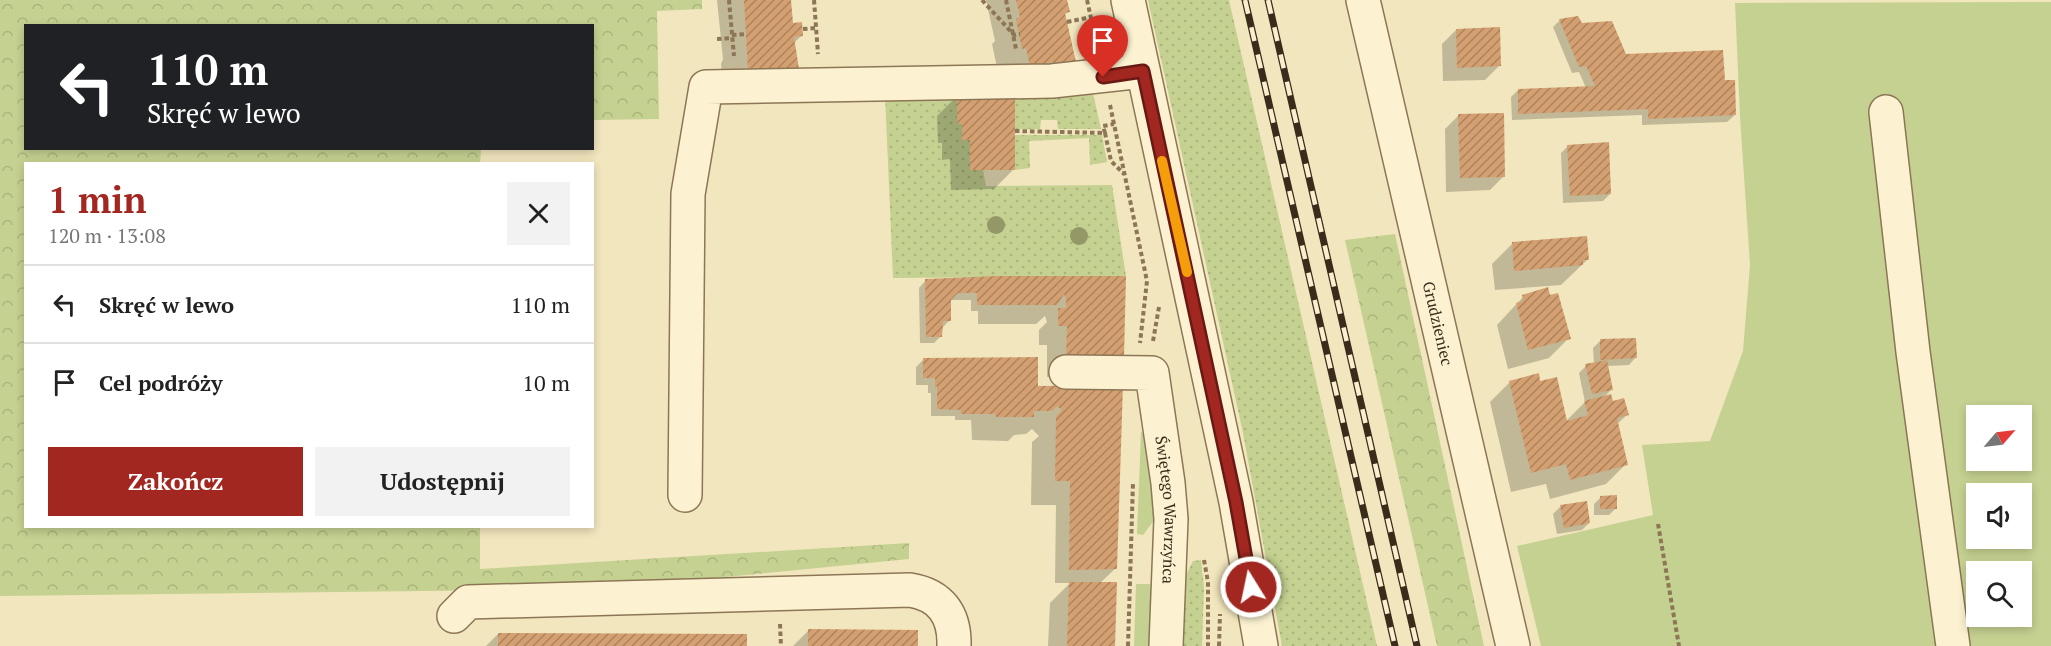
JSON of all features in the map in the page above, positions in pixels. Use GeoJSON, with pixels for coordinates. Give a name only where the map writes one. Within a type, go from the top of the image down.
{"type":"FeatureCollection","features":[{"type":"Feature","properties":{"kind":"street"},"geometry":{"type":"LineString","coordinates":[[1128,0],[1236,502],[1261,646]]}},
{"type":"Feature","properties":{"kind":"street","name":"Grudzieniec"},"geometry":{"type":"LineString","coordinates":[[1366,1],[1513,646]]}},
{"type":"Feature","properties":{"kind":"street"},"geometry":{"type":"LineString","coordinates":[[685,495],[688,194],[706,87],[1030,81],[1103,77],[1143,71]]}},
{"type":"Feature","properties":{"kind":"street"},"geometry":{"type":"LineString","coordinates":[[1886,112],[1913,352],[1953,646]]}},
{"type":"Feature","properties":{"kind":"street"},"geometry":{"type":"LineString","coordinates":[[1066,372],[1145,373]]}},
{"type":"Feature","properties":{"kind":"street","name":"Świętego Wawrzyńca"},"geometry":{"type":"LineString","coordinates":[[1145,373],[1168,483],[1171,519],[1166,646]]}},
{"type":"Feature","properties":{"kind":"street"},"geometry":{"type":"LineString","coordinates":[[454,616],[468,602],[910,590],[929,595],[941,604],[951,621],[954,646]]}},
{"type":"Feature","properties":{"kind":"path"},"geometry":{"type":"LineString","coordinates":[[982,0],[1014,35]]}},
{"type":"Feature","properties":{"kind":"path"},"geometry":{"type":"LineString","coordinates":[[1006,0],[1017,52],[1014,59],[1029,71],[1030,81]]}},
{"type":"Feature","properties":{"kind":"path"},"geometry":{"type":"LineString","coordinates":[[1087,0],[1147,281],[1145,373]]}},
{"type":"Feature","properties":{"kind":"path"},"geometry":{"type":"LineString","coordinates":[[1067,22],[1091,17]]}},
{"type":"Feature","properties":{"kind":"path"},"geometry":{"type":"LineString","coordinates":[[803,29],[816,28]]}},
{"type":"Feature","properties":{"kind":"path"},"geometry":{"type":"LineString","coordinates":[[717,39],[747,34]]}},
{"type":"Feature","properties":{"kind":"path"},"geometry":{"type":"LineString","coordinates":[[1014,35],[1020,34]]}},
{"type":"Feature","properties":{"kind":"path"},"geometry":{"type":"LineString","coordinates":[[1114,124],[1103,126],[1111,161],[1124,174]]}},
{"type":"Feature","properties":{"kind":"path"},"geometry":{"type":"LineString","coordinates":[[1015,131],[1105,133]]}},
{"type":"Feature","properties":{"kind":"path"},"geometry":{"type":"LineString","coordinates":[[1145,373],[1152,350],[1160,299]]}},
{"type":"Feature","properties":{"kind":"path"},"geometry":{"type":"LineString","coordinates":[[1128,646],[1133,481]]}},
{"type":"Feature","properties":{"kind":"path"},"geometry":{"type":"LineString","coordinates":[[1658,524],[1678,646]]}},
{"type":"Feature","properties":{"kind":"path"},"geometry":{"type":"LineString","coordinates":[[780,627],[781,646]]}},
{"type":"Feature","properties":{"kind":"green space"},"geometry":{"type":"Polygon","coordinates":[[[0,0],[702,0],[702,9],[657,11],[659,119],[594,120],[594,24],[24,24],[24,150],[481,150],[480,162],[24,162],[24,528],[480,528],[480,569],[909,543],[909,559],[603,589],[0,596],[0,0]]]}},
{"type":"Feature","properties":{"kind":"green space"},"geometry":{"type":"Polygon","coordinates":[[[1148,0],[1229,0],[1377,646],[1282,646],[1243,433],[1148,0]]]}},
{"type":"Feature","properties":{"kind":"green space"},"geometry":{"type":"Polygon","coordinates":[[[2051,2],[2051,646],[1541,646],[1517,546],[1653,515],[1642,445],[1710,441],[1743,351],[1750,265],[1735,3],[2051,2]]]}},
{"type":"Feature","properties":{"kind":"green space"},"geometry":{"type":"Polygon","coordinates":[[[1093,93],[1101,129],[1058,129],[1057,120],[1041,120],[1040,129],[1015,129],[1015,94],[1093,93]]]}},
{"type":"Feature","properties":{"kind":"green space"},"geometry":{"type":"Polygon","coordinates":[[[957,94],[957,123],[962,124],[962,140],[970,140],[970,170],[983,170],[986,186],[1112,185],[1126,276],[893,278],[885,95],[957,94]]]}},
{"type":"Feature","properties":{"kind":"green space"},"geometry":{"type":"Polygon","coordinates":[[[1015,135],[1102,135],[1107,162],[1090,165],[1089,138],[1029,141],[1030,168],[1015,170],[1015,135]]]}},
{"type":"Feature","properties":{"kind":"green space"},"geometry":{"type":"Polygon","coordinates":[[[1395,234],[1484,646],[1437,646],[1345,240],[1395,234]]]}},
{"type":"Feature","properties":{"kind":"green space"},"geometry":{"type":"Polygon","coordinates":[[[1141,432],[1147,435],[1157,505],[1155,519],[1143,535],[1137,534],[1141,432]]]}},
{"type":"Feature","properties":{"kind":"green space"},"geometry":{"type":"Polygon","coordinates":[[[1201,560],[1204,587],[1202,646],[1178,646],[1184,579],[1193,561],[1201,560]]]}},
{"type":"Feature","properties":{"kind":"green space"},"geometry":{"type":"Polygon","coordinates":[[[1136,584],[1149,584],[1157,589],[1153,646],[1134,646],[1136,584]]]}},
{"type":"Feature","properties":{"kind":"building"},"geometry":{"type":"Polygon","coordinates":[[[744,0],[791,0],[793,23],[802,22],[803,36],[794,37],[799,69],[748,71],[744,0]]]}},
{"type":"Feature","properties":{"kind":"building"},"geometry":{"type":"Polygon","coordinates":[[[1016,0],[1067,0],[1070,12],[1065,13],[1076,62],[1055,67],[1053,62],[1030,67],[1026,48],[1022,49],[1016,19],[1020,17],[1016,0]]]}},
{"type":"Feature","properties":{"kind":"building"},"geometry":{"type":"Polygon","coordinates":[[[1578,16],[1582,23],[1612,21],[1626,54],[1723,50],[1725,80],[1735,80],[1736,115],[1648,119],[1648,109],[1518,114],[1518,89],[1595,86],[1586,66],[1579,67],[1559,19],[1578,16]]]}},
{"type":"Feature","properties":{"kind":"building"},"geometry":{"type":"Polygon","coordinates":[[[1500,27],[1501,66],[1457,68],[1456,29],[1500,27]]]}},
{"type":"Feature","properties":{"kind":"building"},"geometry":{"type":"Polygon","coordinates":[[[957,94],[1015,94],[1015,170],[970,170],[970,140],[962,140],[962,124],[957,123],[957,94]]]}},
{"type":"Feature","properties":{"kind":"building"},"geometry":{"type":"Polygon","coordinates":[[[1504,113],[1505,177],[1460,178],[1458,114],[1504,113]]]}},
{"type":"Feature","properties":{"kind":"building"},"geometry":{"type":"Polygon","coordinates":[[[1609,142],[1611,194],[1570,196],[1567,145],[1609,142]]]}},
{"type":"Feature","properties":{"kind":"building"},"geometry":{"type":"Polygon","coordinates":[[[1587,236],[1589,260],[1583,260],[1583,265],[1514,271],[1512,242],[1587,236]]]}},
{"type":"Feature","properties":{"kind":"building"},"geometry":{"type":"Polygon","coordinates":[[[997,276],[1126,276],[1124,357],[1066,358],[1067,326],[1058,326],[1058,308],[1066,308],[1064,294],[1057,305],[977,305],[977,293],[958,293],[951,300],[951,321],[943,321],[942,337],[926,337],[925,279],[997,276]]]}},
{"type":"Feature","properties":{"kind":"building"},"geometry":{"type":"Polygon","coordinates":[[[1548,287],[1550,295],[1558,293],[1571,339],[1528,350],[1516,303],[1523,301],[1522,295],[1548,287]]]}},
{"type":"Feature","properties":{"kind":"building"},"geometry":{"type":"Polygon","coordinates":[[[1636,338],[1637,358],[1600,360],[1600,339],[1636,338]]]}},
{"type":"Feature","properties":{"kind":"building"},"geometry":{"type":"Polygon","coordinates":[[[1038,357],[1038,386],[1123,385],[1117,569],[1069,570],[1070,481],[1055,481],[1056,416],[1062,410],[1057,406],[1052,411],[1034,411],[1034,417],[996,417],[995,414],[961,414],[961,410],[937,409],[935,378],[923,378],[923,358],[1038,357]]]}},
{"type":"Feature","properties":{"kind":"building"},"geometry":{"type":"Polygon","coordinates":[[[1607,360],[1613,390],[1592,394],[1585,364],[1607,360]]]}},
{"type":"Feature","properties":{"kind":"building"},"geometry":{"type":"Polygon","coordinates":[[[1539,373],[1540,381],[1557,377],[1567,421],[1588,415],[1584,401],[1611,394],[1613,401],[1624,398],[1629,415],[1617,418],[1628,465],[1570,480],[1566,464],[1531,473],[1509,381],[1539,373]]]}},
{"type":"Feature","properties":{"kind":"building"},"geometry":{"type":"Polygon","coordinates":[[[1617,495],[1617,509],[1600,509],[1600,496],[1617,495]]]}},
{"type":"Feature","properties":{"kind":"building"},"geometry":{"type":"Polygon","coordinates":[[[1587,501],[1590,523],[1564,528],[1560,505],[1587,501]]]}},
{"type":"Feature","properties":{"kind":"building"},"geometry":{"type":"Polygon","coordinates":[[[1069,582],[1117,582],[1115,646],[1067,646],[1069,582]]]}},
{"type":"Feature","properties":{"kind":"building"},"geometry":{"type":"Polygon","coordinates":[[[808,629],[918,630],[918,646],[808,646],[808,629]]]}},
{"type":"Feature","properties":{"kind":"building"},"geometry":{"type":"Polygon","coordinates":[[[498,633],[747,634],[747,646],[498,646],[498,633]]]}},
{"type":"Feature","properties":{"kind":"railway"},"geometry":{"type":"LineString","coordinates":[[1245,0],[1395,646]]}},
{"type":"Feature","properties":{"kind":"railway"},"geometry":{"type":"LineString","coordinates":[[1268,0],[1417,646]]}},
{"type":"Feature","properties":{"kind":"slow traffic"},"geometry":{"type":"LineString","coordinates":[[1162,161],[1187,272]]}},
{"type":"Feature","properties":{"kind":"route"},"geometry":{"type":"LineString","coordinates":[[1103,77],[1143,71],[1236,502],[1251,587]]}}]}
